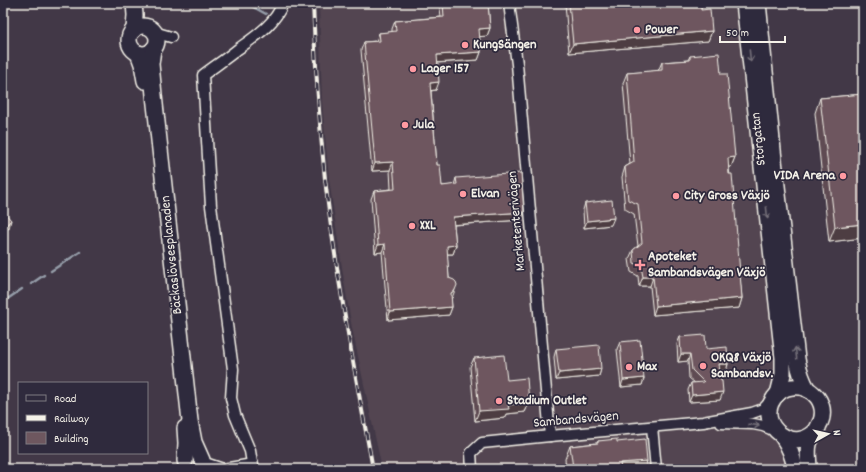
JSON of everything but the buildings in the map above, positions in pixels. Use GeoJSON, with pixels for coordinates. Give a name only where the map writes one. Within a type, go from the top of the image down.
{"type":"FeatureCollection","features":[{"type":"Feature","properties":{"kind":"main road"},"geometry":{"type":"LineString","coordinates":[[134,3],[135,15],[146,30],[156,38],[157,41],[153,49],[147,53],[138,53],[132,48],[129,41],[130,36],[146,30]]}},
{"type":"Feature","properties":{"kind":"main road"},"geometry":{"type":"LineString","coordinates":[[143,3],[146,30]]}},
{"type":"Feature","properties":{"kind":"main road","name":"Storgatan"},"geometry":{"type":"LineString","coordinates":[[744,3],[783,358],[783,374],[770,407],[769,416],[771,423],[790,449],[795,469]]}},
{"type":"Feature","properties":{"kind":"main road","name":"Storgatan"},"geometry":{"type":"LineString","coordinates":[[758,3],[797,359],[799,370],[808,390],[814,393],[818,398],[822,408],[822,417],[818,428],[809,443],[809,469]]}},
{"type":"Feature","properties":{"kind":"main road","name":"Bäckaslövsesplanaden"},"geometry":{"type":"LineString","coordinates":[[153,49],[151,64],[154,95],[188,400],[194,442],[205,464]]}},
{"type":"Feature","properties":{"kind":"main road","name":"Bäckaslövsesplanaden"},"geometry":{"type":"LineString","coordinates":[[138,53],[148,95],[185,425],[186,443],[182,465]]}},
{"type":"Feature","properties":{"kind":"main road"},"geometry":{"type":"LineString","coordinates":[[775,397],[783,390],[793,387],[800,387],[808,390]]}},
{"type":"Feature","properties":{"kind":"main road"},"geometry":{"type":"LineString","coordinates":[[779,433],[792,439],[803,438],[810,435],[818,428]]}},
{"type":"Feature","properties":{"kind":"main road","name":"Bäckaslövsesplanaden"},"geometry":{"type":"LineString","coordinates":[[182,465],[189,458],[194,457],[205,464]]}},
{"type":"Feature","properties":{"kind":"street"},"geometry":{"type":"LineString","coordinates":[[205,464],[223,469],[253,467],[250,451],[236,415],[232,398],[233,369],[211,206],[203,75],[260,34],[272,23],[280,11],[283,3]]}},
{"type":"Feature","properties":{"kind":"street","name":"Marketenterivägen"},"geometry":{"type":"LineString","coordinates":[[509,3],[517,64],[550,436]]}},
{"type":"Feature","properties":{"kind":"street"},"geometry":{"type":"LineString","coordinates":[[146,30],[171,37]]}},
{"type":"Feature","properties":{"kind":"street","name":"Sambandsvägen"},"geometry":{"type":"LineString","coordinates":[[472,469],[470,453],[482,444],[550,436],[703,422],[752,413],[763,409],[775,397]]}},
{"type":"Feature","properties":{"kind":"street","name":"Sambandsvägen"},"geometry":{"type":"LineString","coordinates":[[703,422],[753,424],[763,426],[779,433]]}},
{"type":"Feature","properties":{"kind":"street"},"geometry":{"type":"LineString","coordinates":[[652,427],[656,469]]}},
{"type":"Feature","properties":{"kind":"shaded area"},"geometry":{"type":"Polygon","coordinates":[[[319,3],[744,3],[783,366],[763,409],[706,422],[776,431],[795,469],[382,469],[352,328],[329,179],[322,103],[319,3]]]}},
{"type":"Feature","properties":{"kind":"waterway"},"geometry":{"type":"LineString","coordinates":[[246,3],[266,14]]}},
{"type":"Feature","properties":{"kind":"waterway"},"geometry":{"type":"LineString","coordinates":[[51,271],[80,252]]}},
{"type":"Feature","properties":{"kind":"waterway"},"geometry":{"type":"LineString","coordinates":[[31,284],[44,275]]}},
{"type":"Feature","properties":{"kind":"waterway"},"geometry":{"type":"LineString","coordinates":[[3,302],[22,289]]}},
{"type":"Feature","properties":{"kind":"railway"},"geometry":{"type":"LineString","coordinates":[[313,3],[319,113],[329,215],[346,324],[373,469]]}},
{"type":"Feature","properties":{"kind":"place","name":"Power"},"geometry":{"type":"Point","coordinates":[637,30]}},
{"type":"Feature","properties":{"kind":"place","name":"KungSängen"},"geometry":{"type":"Point","coordinates":[465,45]}},
{"type":"Feature","properties":{"kind":"place","name":"Lager 157"},"geometry":{"type":"Point","coordinates":[413,69]}},
{"type":"Feature","properties":{"kind":"place","name":"Jula"},"geometry":{"type":"Point","coordinates":[405,125]}},
{"type":"Feature","properties":{"kind":"place","name":"VIDA Arena"},"geometry":{"type":"Point","coordinates":[843,176]}},
{"type":"Feature","properties":{"kind":"place","name":"Elvan"},"geometry":{"type":"Point","coordinates":[463,194]}},
{"type":"Feature","properties":{"kind":"place","name":"City Gross Växjö"},"geometry":{"type":"Point","coordinates":[676,196]}},
{"type":"Feature","properties":{"kind":"place","name":"XXL"},"geometry":{"type":"Point","coordinates":[412,226]}},
{"type":"Feature","properties":{"kind":"place","name":"Apoteket Sambandsvägen Växjö"},"geometry":{"type":"Point","coordinates":[640,265]}},
{"type":"Feature","properties":{"kind":"place","name":"OKQ8 Växjö Sambandsv."},"geometry":{"type":"Point","coordinates":[703,366]}},
{"type":"Feature","properties":{"kind":"place","name":"Max"},"geometry":{"type":"Point","coordinates":[629,367]}},
{"type":"Feature","properties":{"kind":"place","name":"Stadium Outlet"},"geometry":{"type":"Point","coordinates":[499,401]}}]}
